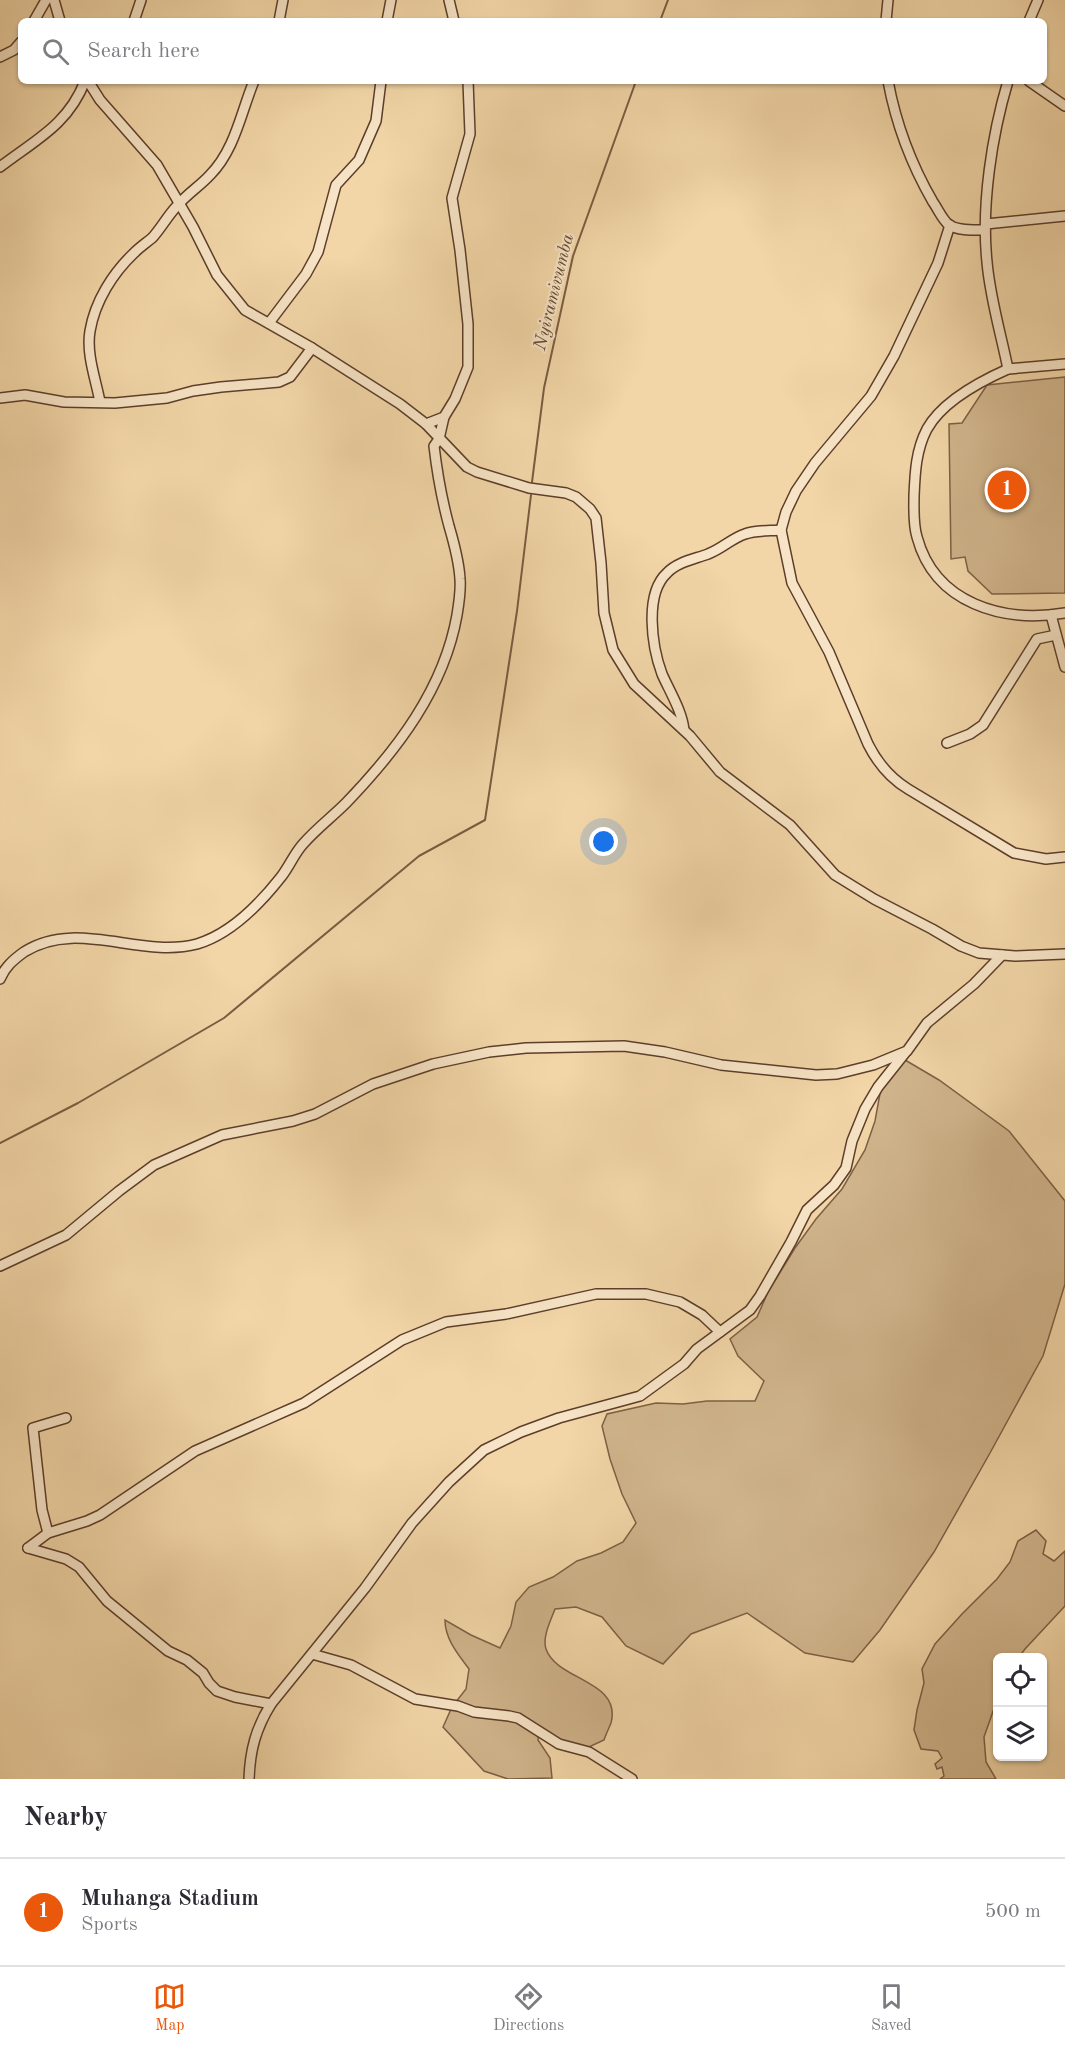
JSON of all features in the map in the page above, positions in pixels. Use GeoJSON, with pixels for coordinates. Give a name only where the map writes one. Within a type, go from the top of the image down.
{"type":"FeatureCollection","features":[{"type":"Feature","properties":{"kind":"street"},"geometry":{"type":"LineString","coordinates":[[36,18],[46,0]]}},
{"type":"Feature","properties":{"kind":"street"},"geometry":{"type":"LineString","coordinates":[[54,0],[59,18]]}},
{"type":"Feature","properties":{"kind":"street"},"geometry":{"type":"LineString","coordinates":[[135,18],[141,0]]}},
{"type":"Feature","properties":{"kind":"street"},"geometry":{"type":"LineString","coordinates":[[280,18],[283,0]]}},
{"type":"Feature","properties":{"kind":"street"},"geometry":{"type":"LineString","coordinates":[[388,18],[391,0]]}},
{"type":"Feature","properties":{"kind":"street"},"geometry":{"type":"LineString","coordinates":[[449,0],[453,18]]}},
{"type":"Feature","properties":{"kind":"street"},"geometry":{"type":"LineString","coordinates":[[886,18],[888,0]]}},
{"type":"Feature","properties":{"kind":"street"},"geometry":{"type":"LineString","coordinates":[[1030,18],[1038,0]]}},
{"type":"Feature","properties":{"kind":"street"},"geometry":{"type":"LineString","coordinates":[[0,57],[18,45]]}},
{"type":"Feature","properties":{"kind":"street"},"geometry":{"type":"LineString","coordinates":[[0,167],[58,125],[84,84]]}},
{"type":"Feature","properties":{"kind":"street"},"geometry":{"type":"LineString","coordinates":[[88,84],[157,165],[221,282],[245,309],[312,348],[393,400],[426,424],[458,459],[477,472],[529,488],[566,493],[576,497],[590,509],[596,519],[604,613],[613,650],[634,684],[684,730],[720,772],[790,825],[835,875],[874,899],[961,946],[979,953],[1065,954]]}},
{"type":"Feature","properties":{"kind":"street"},"geometry":{"type":"LineString","coordinates":[[100,402],[91,361],[89,332],[99,301],[108,284],[123,265],[154,237],[164,220],[179,203],[211,174],[228,149],[242,119],[253,84]]}},
{"type":"Feature","properties":{"kind":"street"},"geometry":{"type":"LineString","coordinates":[[269,323],[306,274],[318,252],[336,185],[359,160],[371,135],[379,105],[381,84]]}},
{"type":"Feature","properties":{"kind":"street"},"geometry":{"type":"LineString","coordinates":[[0,979],[10,963],[17,957],[51,940],[69,938],[179,946],[196,944],[224,931],[248,913],[270,890],[302,845],[383,762],[430,694],[447,653],[455,622],[460,579],[434,446],[439,439],[444,417],[455,399],[468,367],[468,324],[452,198],[470,134],[468,84]]}},
{"type":"Feature","properties":{"kind":"street"},"geometry":{"type":"LineString","coordinates":[[889,84],[896,116],[914,166],[939,211],[950,225],[965,229],[1065,216]]}},
{"type":"Feature","properties":{"kind":"street"},"geometry":{"type":"LineString","coordinates":[[1007,84],[986,196],[986,227],[988,272],[1008,369]]}},
{"type":"Feature","properties":{"kind":"street"},"geometry":{"type":"LineString","coordinates":[[1034,84],[1065,105]]}},
{"type":"Feature","properties":{"kind":"street"},"geometry":{"type":"LineString","coordinates":[[950,225],[941,256],[894,356],[871,396],[815,463],[796,491],[781,530],[789,571],[796,592],[829,652],[868,744],[883,768],[899,784],[1009,851],[1031,858],[1065,857]]}},
{"type":"Feature","properties":{"kind":"street"},"geometry":{"type":"LineString","coordinates":[[0,398],[25,395],[64,402],[148,400],[221,387],[279,382],[290,377],[312,348]]}},
{"type":"Feature","properties":{"kind":"street"},"geometry":{"type":"LineString","coordinates":[[1065,364],[1008,369],[980,382],[940,413],[928,428],[918,453],[915,470],[914,516],[916,535],[927,562],[947,586],[969,602],[984,609],[1005,614],[1065,613]]}},
{"type":"Feature","properties":{"kind":"street"},"geometry":{"type":"LineString","coordinates":[[426,424],[444,417]]}},
{"type":"Feature","properties":{"kind":"street"},"geometry":{"type":"LineString","coordinates":[[684,730],[661,671],[653,635],[653,607],[660,579],[674,567],[714,552],[745,533],[781,530]]}},
{"type":"Feature","properties":{"kind":"street"},"geometry":{"type":"LineString","coordinates":[[1052,615],[1065,667]]}},
{"type":"Feature","properties":{"kind":"street"},"geometry":{"type":"LineString","coordinates":[[947,743],[970,734],[982,725],[1038,639],[1056,635]]}},
{"type":"Feature","properties":{"kind":"street"},"geometry":{"type":"LineString","coordinates":[[249,1779],[249,1761],[253,1742],[260,1722],[271,1704],[364,1588],[411,1523],[449,1482],[484,1450],[521,1432],[560,1418],[640,1396],[684,1364],[697,1349],[750,1310],[807,1210],[834,1185],[846,1168],[852,1141],[865,1109],[878,1087],[927,1023],[974,984],[1002,955]]}},
{"type":"Feature","properties":{"kind":"street"},"geometry":{"type":"LineString","coordinates":[[0,1266],[66,1235],[154,1165],[222,1135],[315,1114],[373,1084],[433,1064],[489,1052],[526,1048],[638,1046],[738,1068],[816,1075],[837,1074],[873,1065],[907,1051]]}},
{"type":"Feature","properties":{"kind":"street"},"geometry":{"type":"LineString","coordinates":[[271,1704],[216,1691],[203,1673],[187,1660],[168,1651],[106,1601],[80,1567],[56,1555],[28,1548],[48,1533],[93,1518],[195,1450],[304,1402],[325,1391],[402,1340],[446,1322],[506,1314],[596,1294],[646,1294],[680,1302],[702,1315],[720,1332]]}},
{"type":"Feature","properties":{"kind":"street"},"geometry":{"type":"LineString","coordinates":[[48,1533],[42,1509],[33,1428],[66,1418]]}},
{"type":"Feature","properties":{"kind":"street"},"geometry":{"type":"LineString","coordinates":[[312,1654],[351,1665],[415,1700],[518,1719],[559,1744],[589,1752],[632,1779]]}},
{"type":"Feature","properties":{"kind":"shaded area"},"geometry":{"type":"Polygon","coordinates":[[[1065,377],[1065,593],[992,594],[968,571],[965,557],[951,559],[949,424],[962,423],[987,385],[1065,377]]]}},
{"type":"Feature","properties":{"kind":"shaded area"},"geometry":{"type":"Polygon","coordinates":[[[900,1057],[939,1080],[1009,1131],[1065,1201],[1065,1284],[1043,1356],[934,1552],[880,1630],[853,1662],[805,1653],[747,1613],[691,1634],[663,1664],[626,1646],[602,1617],[576,1607],[555,1609],[546,1634],[546,1649],[552,1660],[598,1689],[607,1698],[612,1709],[611,1723],[604,1740],[589,1747],[539,1732],[538,1740],[550,1758],[552,1778],[508,1779],[484,1771],[443,1727],[452,1707],[466,1689],[469,1669],[447,1634],[445,1620],[500,1648],[511,1626],[516,1602],[529,1587],[553,1577],[577,1561],[623,1542],[636,1523],[622,1494],[610,1459],[602,1426],[607,1414],[656,1403],[755,1401],[764,1381],[738,1356],[730,1339],[757,1317],[768,1292],[795,1248],[842,1189],[865,1150],[875,1121],[881,1088],[900,1057]]]}},
{"type":"Feature","properties":{"kind":"shaded area"},"geometry":{"type":"Polygon","coordinates":[[[1036,1530],[1046,1541],[1043,1554],[1054,1561],[1065,1551],[1065,1606],[1022,1653],[993,1653],[993,1711],[984,1737],[986,1762],[996,1779],[940,1779],[944,1776],[942,1767],[937,1769],[935,1764],[942,1758],[938,1751],[921,1749],[914,1730],[924,1683],[922,1669],[935,1644],[997,1579],[1010,1562],[1018,1541],[1036,1530]]]}},
{"type":"Feature","properties":{"kind":"waterway","name":"Nyiramivumba"},"geometry":{"type":"LineString","coordinates":[[661,18],[668,0]]}},
{"type":"Feature","properties":{"kind":"waterway","name":"Nyiramivumba"},"geometry":{"type":"LineString","coordinates":[[532,482],[544,388],[573,256],[635,84]]}},
{"type":"Feature","properties":{"kind":"waterway"},"geometry":{"type":"LineString","coordinates":[[0,1143],[78,1103],[224,1018],[419,856],[485,820],[517,611],[531,495]]}},
{"type":"Feature","properties":{"kind":"place","name":"Muhanga Stadium"},"geometry":{"type":"Point","coordinates":[1007,490]}}]}
